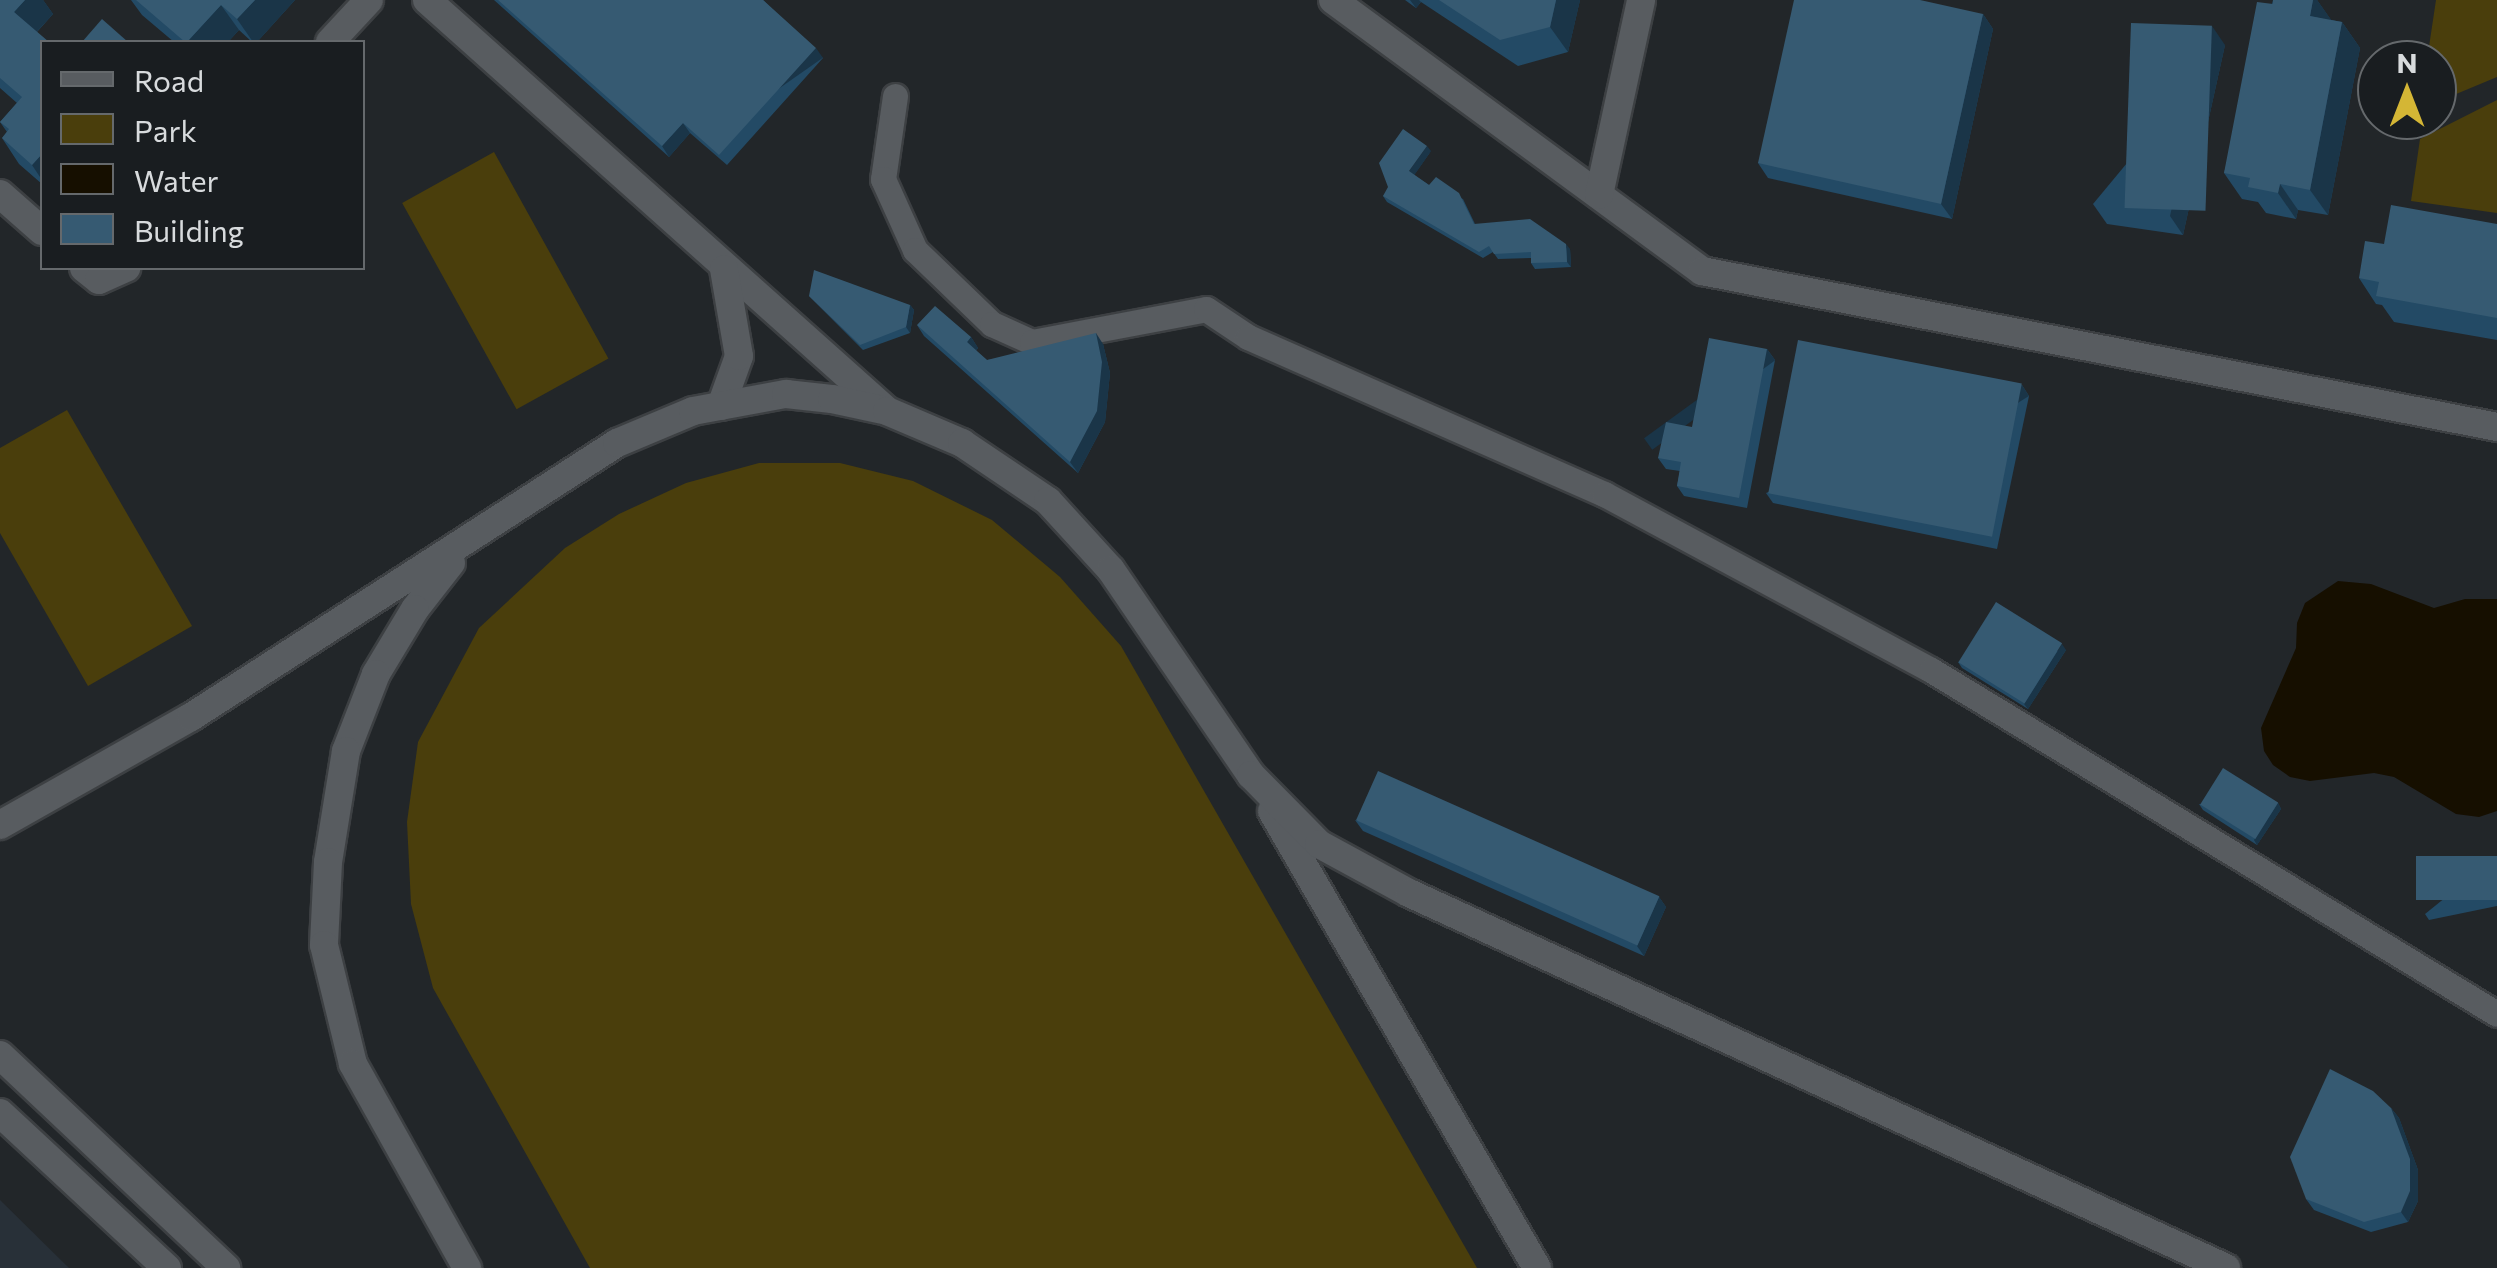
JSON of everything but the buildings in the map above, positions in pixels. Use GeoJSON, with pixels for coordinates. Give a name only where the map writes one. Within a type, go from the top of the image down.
{"type":"FeatureCollection","features":[{"type":"Feature","properties":{"kind":"street"},"geometry":{"type":"LineString","coordinates":[[332,40],[369,0]]}},
{"type":"Feature","properties":{"kind":"street"},"geometry":{"type":"LineString","coordinates":[[427,0],[887,411]]}},
{"type":"Feature","properties":{"kind":"street"},"geometry":{"type":"LineString","coordinates":[[1333,0],[1702,271],[2497,427]]}},
{"type":"Feature","properties":{"kind":"street"},"geometry":{"type":"LineString","coordinates":[[1599,195],[1641,0]]}},
{"type":"Feature","properties":{"kind":"street"},"geometry":{"type":"LineString","coordinates":[[0,194],[40,229]]}},
{"type":"Feature","properties":{"kind":"street"},"geometry":{"type":"LineString","coordinates":[[720,406],[739,356],[724,268]]}},
{"type":"Feature","properties":{"kind":"street"},"geometry":{"type":"LineString","coordinates":[[86,270],[99,280],[122,270]]}},
{"type":"Feature","properties":{"kind":"street"},"geometry":{"type":"LineString","coordinates":[[0,826],[191,717],[617,443],[693,411],[786,394],[887,411],[962,442],[1048,500],[1111,570],[1251,775],[1536,1268]]}},
{"type":"Feature","properties":{"kind":"street"},"geometry":{"type":"LineString","coordinates":[[467,1268],[353,1064],[324,945],[328,862],[346,751],[376,674],[445,569],[482,533]]}},
{"type":"Feature","properties":{"kind":"street"},"geometry":{"type":"LineString","coordinates":[[1251,775],[1319,844],[1410,894],[2226,1268]]}},
{"type":"Feature","properties":{"kind":"street"},"geometry":{"type":"LineString","coordinates":[[0,1055],[226,1268]]}},
{"type":"Feature","properties":{"kind":"street"},"geometry":{"type":"LineString","coordinates":[[0,1113],[167,1268]]}},
{"type":"Feature","properties":{"kind":"lane"},"geometry":{"type":"LineString","coordinates":[[895,96],[883,179],[915,250],[992,324],[1032,342],[1206,309],[1248,337],[1604,494],[1914,661],[2497,1014]]}},
{"type":"Feature","properties":{"kind":"shaded area"},"geometry":{"type":"Polygon","coordinates":[[[0,1200],[69,1268],[0,1268],[0,1200]]]}},
{"type":"Feature","properties":{"kind":"green space"},"geometry":{"type":"Polygon","coordinates":[[[2436,0],[2497,0],[2497,77],[2457,94],[2457,40],[2430,40],[2436,0]]]}},
{"type":"Feature","properties":{"kind":"green space"},"geometry":{"type":"Polygon","coordinates":[[[2497,100],[2497,213],[2411,201],[2420,140],[2457,140],[2457,120],[2497,100]]]}},
{"type":"Feature","properties":{"kind":"green space"},"geometry":{"type":"Polygon","coordinates":[[[494,152],[608,358],[517,409],[402,203],[494,152]]]}},
{"type":"Feature","properties":{"kind":"green space"},"geometry":{"type":"Polygon","coordinates":[[[67,410],[192,626],[88,686],[0,533],[0,448],[67,410]]]}},
{"type":"Feature","properties":{"kind":"green space"},"geometry":{"type":"Polygon","coordinates":[[[759,463],[840,463],[913,481],[992,520],[1060,577],[1121,646],[1477,1268],[590,1268],[433,988],[411,904],[407,822],[418,742],[479,628],[565,548],[619,514],[686,483],[759,463]]]}},
{"type":"Feature","properties":{"kind":"water"},"geometry":{"type":"Polygon","coordinates":[[[2338,581],[2371,584],[2434,608],[2465,599],[2497,599],[2497,811],[2479,817],[2456,814],[2394,777],[2374,773],[2310,781],[2290,777],[2273,765],[2264,751],[2261,728],[2296,648],[2297,623],[2305,603],[2338,581]]]}}]}
